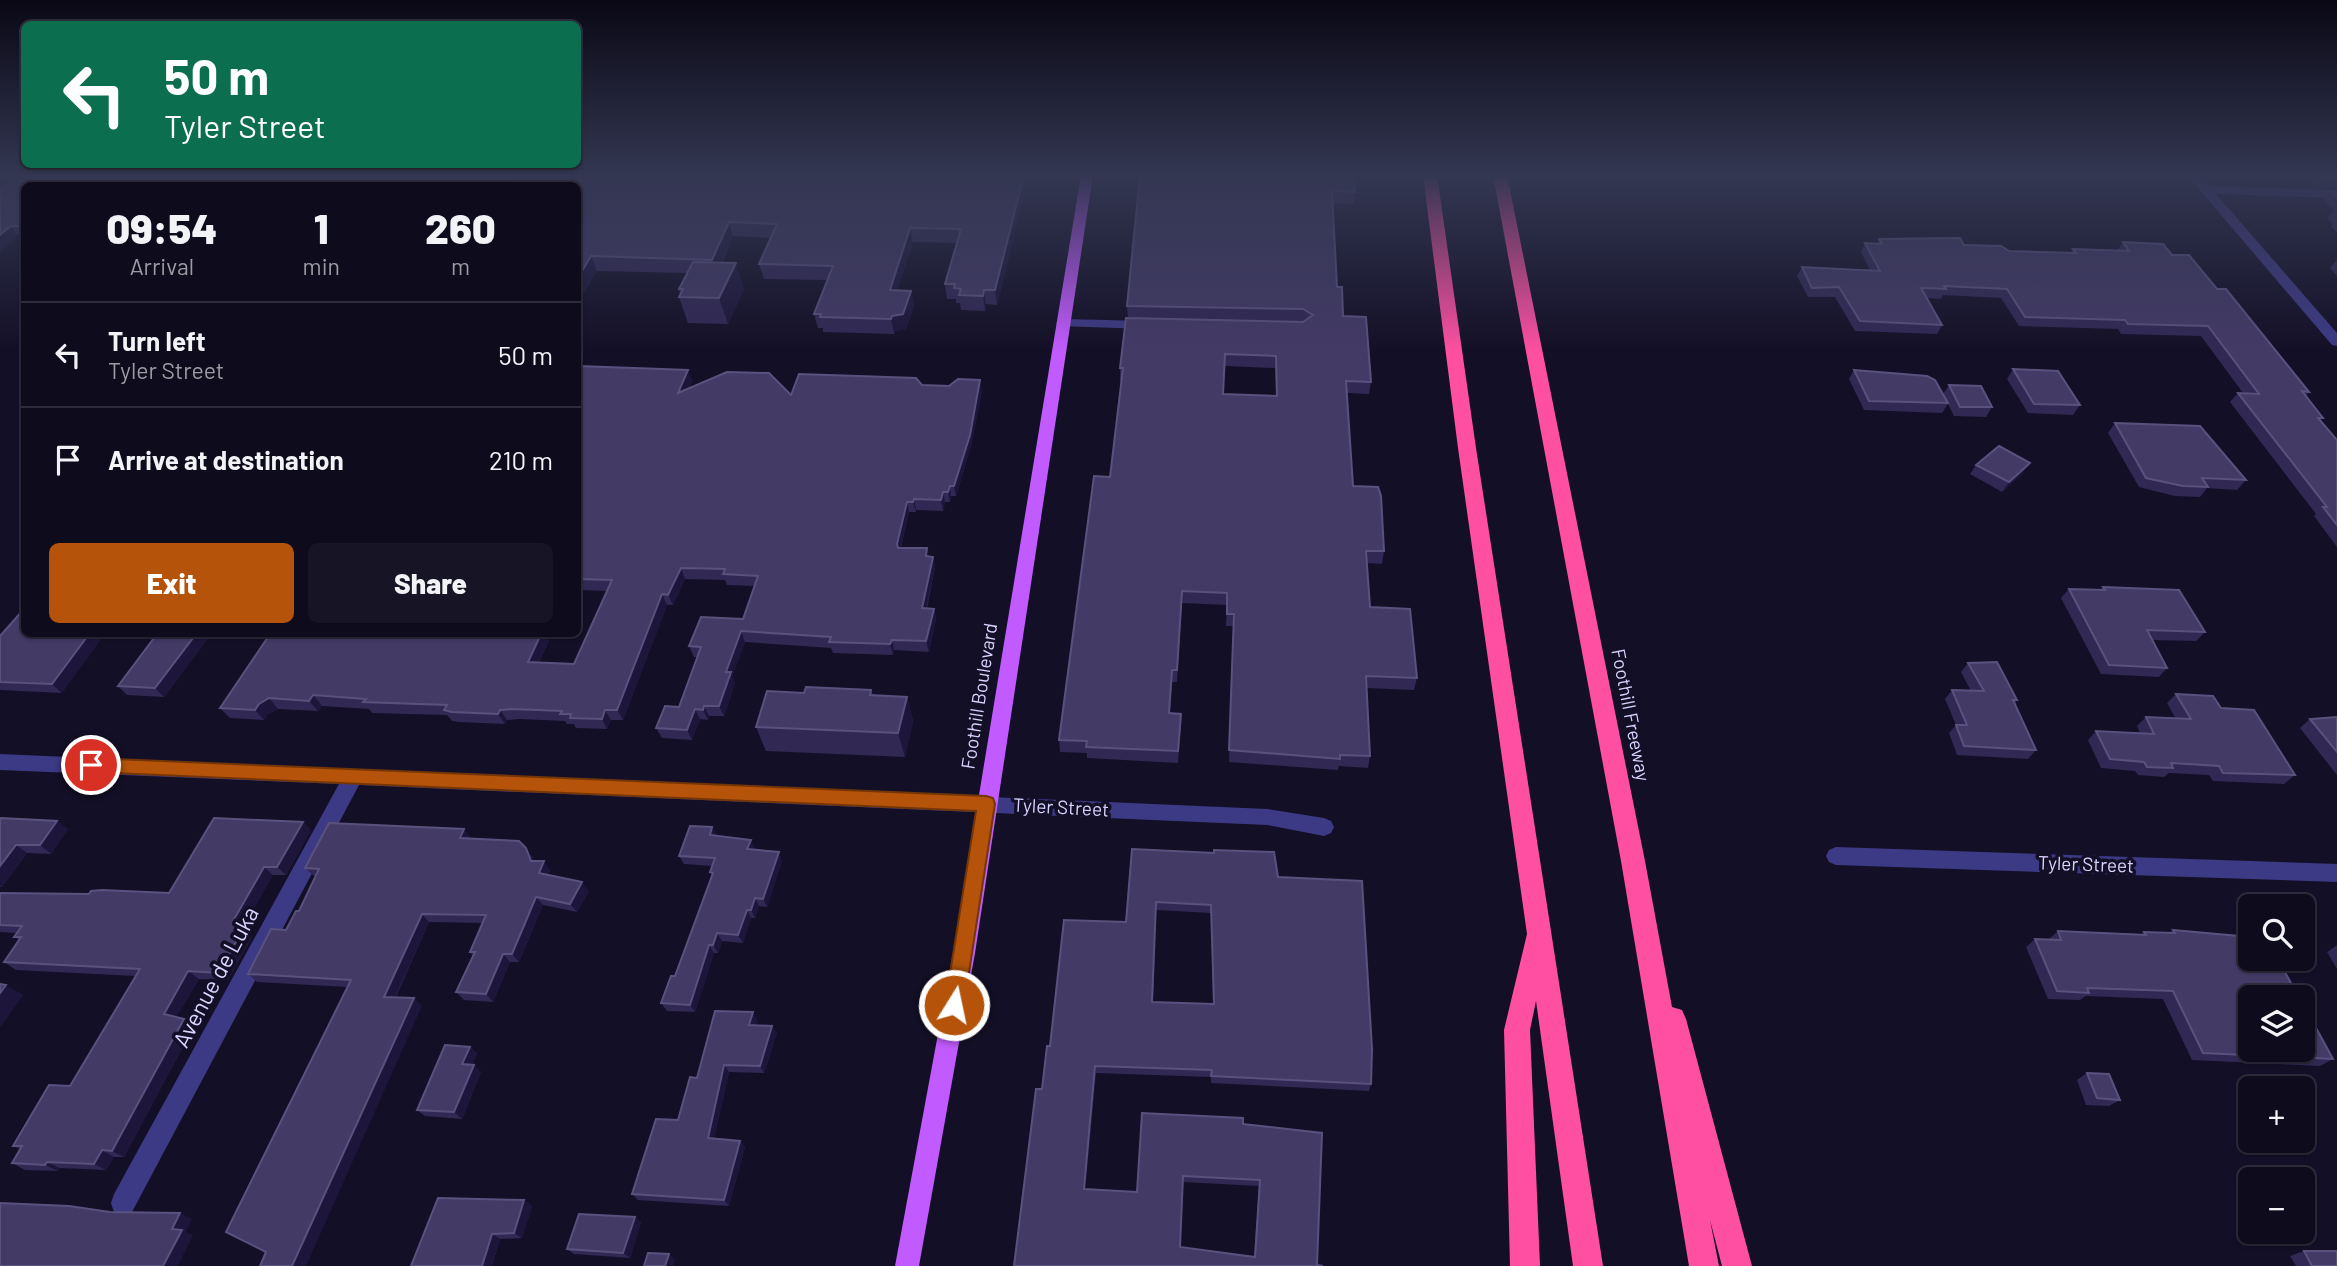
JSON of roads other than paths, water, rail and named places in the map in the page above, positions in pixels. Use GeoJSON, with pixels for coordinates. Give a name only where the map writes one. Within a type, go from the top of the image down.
{"type":"FeatureCollection","features":[{"type":"Feature","properties":{"kind":"highway"},"geometry":{"type":"LineString","coordinates":[[1438,234],[1459,403],[1540,926],[1588,1266]]}},
{"type":"Feature","properties":{"kind":"highway","name":"Foothill Freeway"},"geometry":{"type":"LineString","coordinates":[[1511,234],[1633,861],[1704,1266]]}},
{"type":"Feature","properties":{"kind":"highway"},"geometry":{"type":"LineString","coordinates":[[1633,861],[1737,1266]]}},
{"type":"Feature","properties":{"kind":"highway"},"geometry":{"type":"LineString","coordinates":[[1525,1266],[1517,1030],[1540,926]]}},
{"type":"Feature","properties":{"kind":"main road","name":"Foothill Boulevard"},"geometry":{"type":"LineString","coordinates":[[907,1266],[964,953],[1077,234]]}},
{"type":"Feature","properties":{"kind":"street"},"geometry":{"type":"LineString","coordinates":[[2245,234],[2337,342]]}},
{"type":"Feature","properties":{"kind":"street"},"geometry":{"type":"LineString","coordinates":[[1063,323],[1157,325]]}},
{"type":"Feature","properties":{"kind":"street","name":"Tyler Street"},"geometry":{"type":"LineString","coordinates":[[0,762],[1267,817],[1324,827]]}},
{"type":"Feature","properties":{"kind":"street","name":"Avenue de Luka"},"geometry":{"type":"LineString","coordinates":[[124,1203],[354,776]]}},
{"type":"Feature","properties":{"kind":"street","name":"Tyler Street"},"geometry":{"type":"LineString","coordinates":[[1836,856],[2337,873]]}}]}
